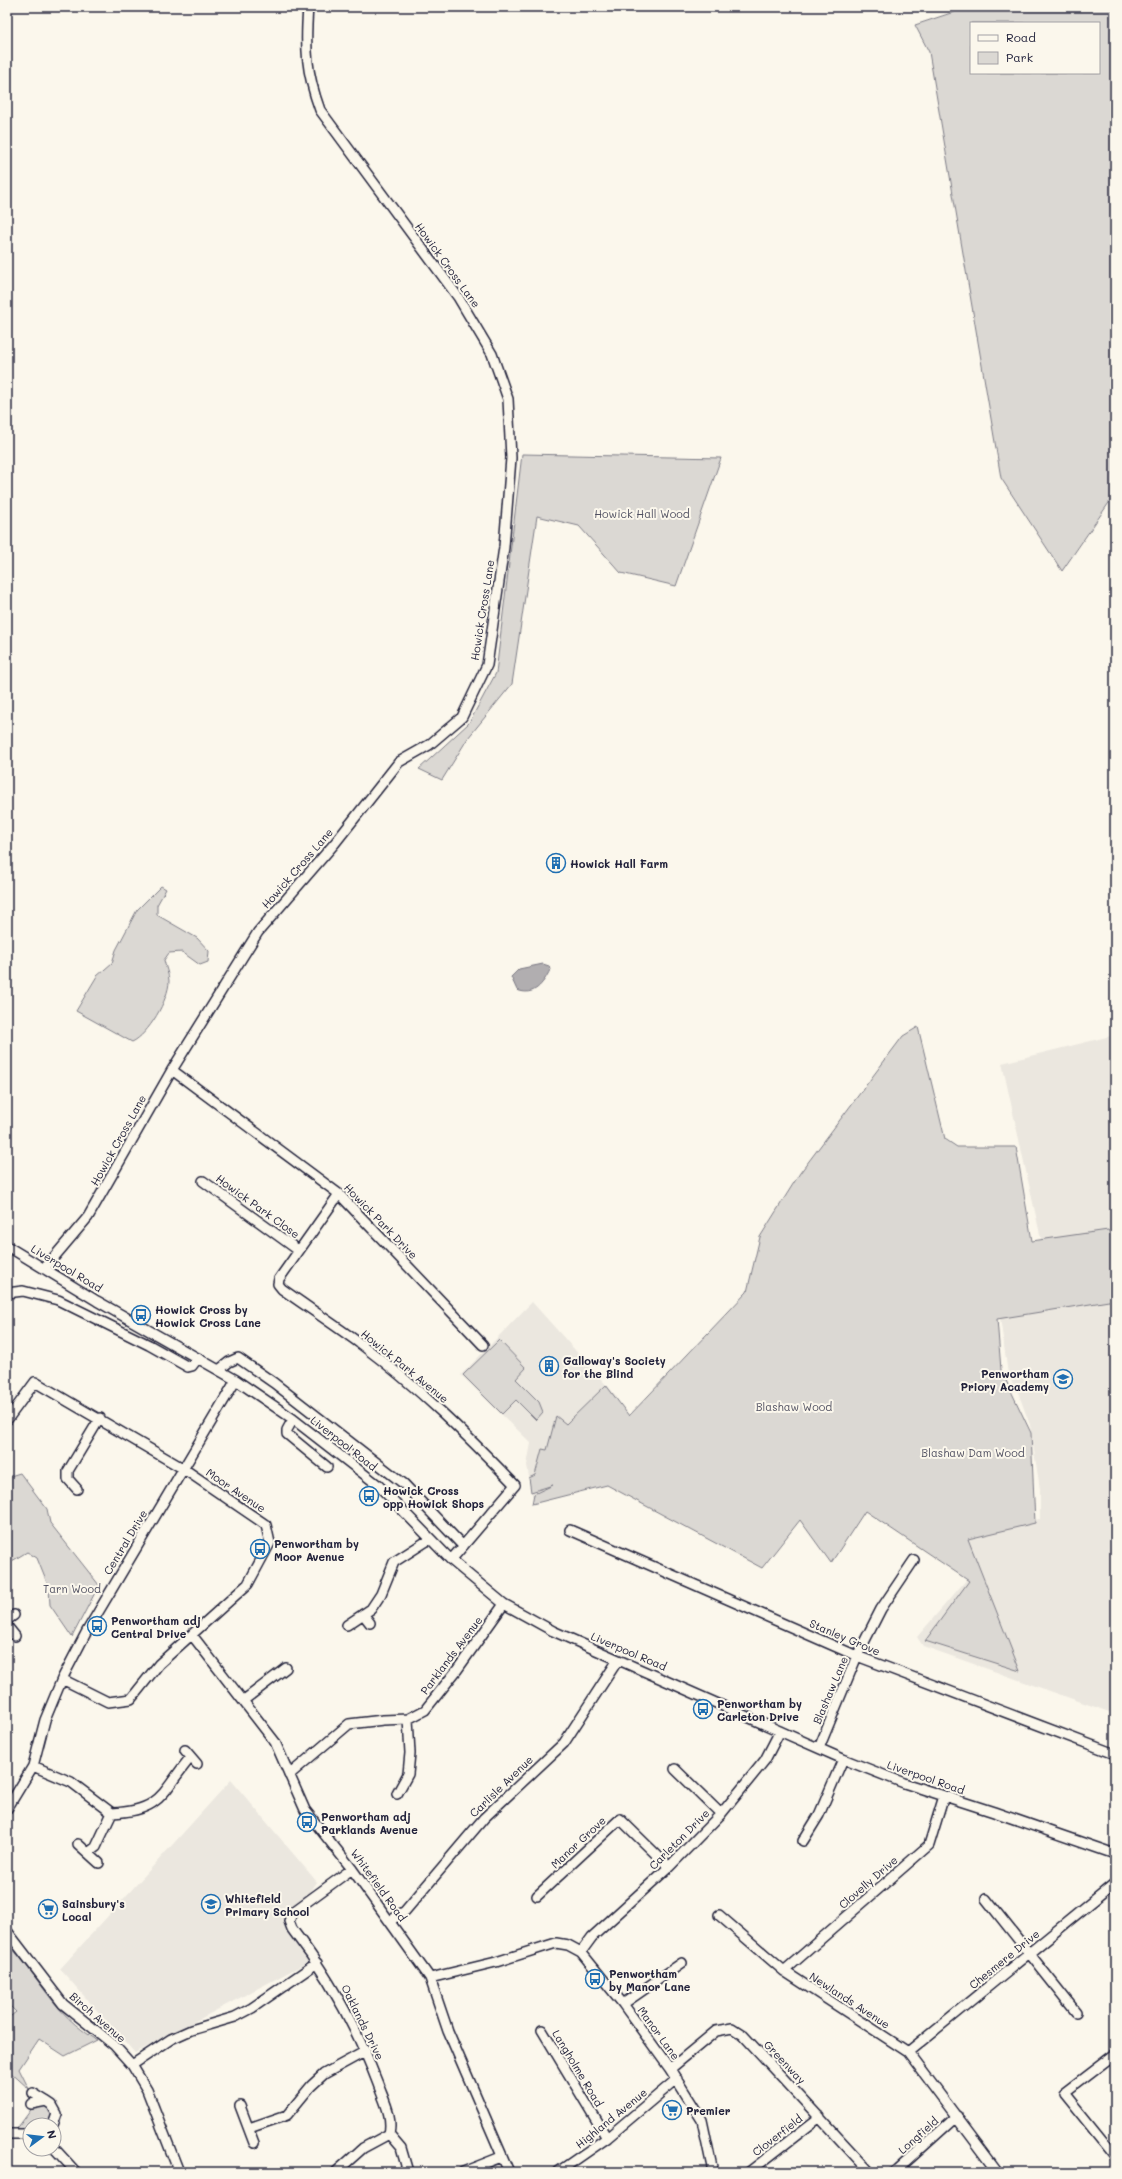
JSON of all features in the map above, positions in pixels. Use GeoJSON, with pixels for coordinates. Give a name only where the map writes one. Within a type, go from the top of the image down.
{"type":"FeatureCollection","features":[{"type":"Feature","properties":{"kind":"street","name":"Howick Cross Lane"},"geometry":{"type":"LineString","coordinates":[[44,1269],[88,1217],[172,1070],[258,932],[335,843],[399,762],[429,746],[462,717],[487,665],[504,547],[511,458],[508,399],[492,354],[458,297],[320,110],[308,75],[305,41],[308,7]]}},
{"type":"Feature","properties":{"kind":"street","name":"Howick Park Drive"},"geometry":{"type":"LineString","coordinates":[[172,1070],[339,1194],[483,1345]]}},
{"type":"Feature","properties":{"kind":"street","name":"Howick Park Close"},"geometry":{"type":"LineString","coordinates":[[204,1181],[298,1250]]}},
{"type":"Feature","properties":{"kind":"street","name":"Howick Park Avenue"},"geometry":{"type":"LineString","coordinates":[[339,1194],[298,1250],[279,1279],[278,1284],[282,1289],[363,1346],[430,1402],[464,1432],[515,1485],[452,1560]]}},
{"type":"Feature","properties":{"kind":"street","name":"Liverpool Road"},"geometry":{"type":"LineString","coordinates":[[7,1246],[236,1380],[293,1418],[378,1485],[452,1560],[504,1604],[553,1631],[843,1759],[944,1796],[1115,1854]]}},
{"type":"Feature","properties":{"kind":"street"},"geometry":{"type":"LineString","coordinates":[[7,1293],[23,1291],[58,1300],[150,1345],[188,1367],[192,1366],[198,1358]]}},
{"type":"Feature","properties":{"kind":"street"},"geometry":{"type":"LineString","coordinates":[[219,1370],[229,1362],[238,1358],[274,1383],[404,1484],[463,1546]]}},
{"type":"Feature","properties":{"kind":"street","name":"Central Drive"},"geometry":{"type":"LineString","coordinates":[[8,1806],[33,1766],[46,1720],[62,1679],[102,1603],[184,1469],[236,1380]]}},
{"type":"Feature","properties":{"kind":"street","name":"Moor Avenue"},"geometry":{"type":"LineString","coordinates":[[7,1420],[36,1382],[100,1418],[184,1469],[266,1525],[270,1543],[248,1584],[159,1664],[131,1699],[119,1708],[112,1708],[108,1702],[62,1679]]}},
{"type":"Feature","properties":{"kind":"street"},"geometry":{"type":"LineString","coordinates":[[77,1489],[68,1479],[68,1471],[100,1418]]}},
{"type":"Feature","properties":{"kind":"street"},"geometry":{"type":"LineString","coordinates":[[293,1418],[287,1430],[287,1434],[292,1440],[327,1467]]}},
{"type":"Feature","properties":{"kind":"street","name":"Stanley Grove"},"geometry":{"type":"LineString","coordinates":[[570,1530],[857,1656],[1115,1754]]}},
{"type":"Feature","properties":{"kind":"street"},"geometry":{"type":"LineString","coordinates":[[346,1625],[371,1609],[381,1594],[394,1562],[430,1539]]}},
{"type":"Feature","properties":{"kind":"street","name":"Blashaw Lane"},"geometry":{"type":"LineString","coordinates":[[819,1748],[857,1656],[881,1609],[914,1560]]}},
{"type":"Feature","properties":{"kind":"street","name":"Parklands Avenue"},"geometry":{"type":"LineString","coordinates":[[289,1775],[349,1724],[408,1719],[425,1710],[458,1670],[504,1604]]}},
{"type":"Feature","properties":{"kind":"street"},"geometry":{"type":"LineString","coordinates":[[363,1614],[370,1623]]}},
{"type":"Feature","properties":{"kind":"street"},"geometry":{"type":"LineString","coordinates":[[7,1626],[15,1636]]}},
{"type":"Feature","properties":{"kind":"street","name":"Whitefield Road"},"geometry":{"type":"LineString","coordinates":[[192,1634],[275,1742],[306,1810],[352,1869],[430,1978],[448,2031],[501,2157],[509,2172]]}},
{"type":"Feature","properties":{"kind":"street","name":"Carlisle Avenue"},"geometry":{"type":"LineString","coordinates":[[390,1921],[405,1911],[484,1818],[564,1743],[618,1660]]}},
{"type":"Feature","properties":{"kind":"street"},"geometry":{"type":"LineString","coordinates":[[244,1700],[286,1668]]}},
{"type":"Feature","properties":{"kind":"street"},"geometry":{"type":"LineString","coordinates":[[397,1794],[408,1774],[410,1753],[408,1719]]}},
{"type":"Feature","properties":{"kind":"street","name":"Carleton Drive"},"geometry":{"type":"LineString","coordinates":[[581,1952],[592,1937],[669,1867],[720,1814],[765,1760],[780,1731]]}},
{"type":"Feature","properties":{"kind":"street"},"geometry":{"type":"LineString","coordinates":[[33,1766],[72,1782],[112,1813],[130,1812],[148,1807],[168,1790],[188,1754],[197,1764]]}},
{"type":"Feature","properties":{"kind":"street"},"geometry":{"type":"LineString","coordinates":[[803,1841],[819,1815],[843,1759]]}},
{"type":"Feature","properties":{"kind":"street"},"geometry":{"type":"LineString","coordinates":[[675,1769],[720,1814]]}},
{"type":"Feature","properties":{"kind":"street","name":"Clovelly Drive"},"geometry":{"type":"LineString","coordinates":[[784,1972],[929,1845],[944,1796]]}},
{"type":"Feature","properties":{"kind":"street"},"geometry":{"type":"LineString","coordinates":[[88,1853],[96,1847],[112,1813]]}},
{"type":"Feature","properties":{"kind":"street","name":"Manor Grove"},"geometry":{"type":"LineString","coordinates":[[537,1896],[620,1819],[669,1867]]}},
{"type":"Feature","properties":{"kind":"street"},"geometry":{"type":"LineString","coordinates":[[78,1844],[99,1863]]}},
{"type":"Feature","properties":{"kind":"street","name":"Oaklands Drive"},"geometry":{"type":"LineString","coordinates":[[352,1869],[293,1912],[290,1921],[292,1929],[342,2003],[366,2051],[390,2117],[389,2134]]}},
{"type":"Feature","properties":{"kind":"street","name":"Chesmere Drive"},"geometry":{"type":"LineString","coordinates":[[908,2052],[1115,1883]]}},
{"type":"Feature","properties":{"kind":"street"},"geometry":{"type":"LineString","coordinates":[[986,1899],[1076,2012]]}},
{"type":"Feature","properties":{"kind":"street","name":"Newlands Avenue"},"geometry":{"type":"LineString","coordinates":[[719,1915],[784,1972],[908,2052],[998,2172]]}},
{"type":"Feature","properties":{"kind":"street","name":"Birch Avenue"},"geometry":{"type":"LineString","coordinates":[[7,1930],[63,2004],[114,2045],[132,2065],[147,2090],[179,2172]]}},
{"type":"Feature","properties":{"kind":"street","name":"Manor Lane"},"geometry":{"type":"LineString","coordinates":[[430,1978],[496,1962],[556,1943],[568,1945],[581,1952],[623,2004],[670,2069],[702,2120],[713,2172]]}},
{"type":"Feature","properties":{"kind":"street"},"geometry":{"type":"LineString","coordinates":[[623,2004],[682,1963]]}},
{"type":"Feature","properties":{"kind":"street"},"geometry":{"type":"LineString","coordinates":[[132,2065],[171,2039],[191,2030],[235,2017],[252,2008],[317,1964]]}},
{"type":"Feature","properties":{"kind":"street","name":"Greenway"},"geometry":{"type":"LineString","coordinates":[[670,2069],[716,2031],[723,2028],[732,2028],[743,2035],[870,2172]]}},
{"type":"Feature","properties":{"kind":"street","name":"Langholme Road"},"geometry":{"type":"LineString","coordinates":[[542,2030],[607,2138]]}},
{"type":"Feature","properties":{"kind":"street"},"geometry":{"type":"LineString","coordinates":[[249,2128],[286,2115],[310,2086],[324,2074],[366,2051]]}},
{"type":"Feature","properties":{"kind":"street"},"geometry":{"type":"LineString","coordinates":[[1115,2054],[1064,2093],[1115,2156]]}},
{"type":"Feature","properties":{"kind":"street","name":"Highland Avenue"},"geometry":{"type":"LineString","coordinates":[[558,2172],[607,2138],[677,2079]]}},
{"type":"Feature","properties":{"kind":"street"},"geometry":{"type":"LineString","coordinates":[[33,2092],[52,2105],[57,2114],[56,2117]]}},
{"type":"Feature","properties":{"kind":"street"},"geometry":{"type":"LineString","coordinates":[[32,2104],[46,2101]]}},
{"type":"Feature","properties":{"kind":"street"},"geometry":{"type":"LineString","coordinates":[[240,2106],[254,2143]]}},
{"type":"Feature","properties":{"kind":"street","name":"Longfield"},"geometry":{"type":"LineString","coordinates":[[895,2172],[957,2116]]}},
{"type":"Feature","properties":{"kind":"street","name":"Cloverfield"},"geometry":{"type":"LineString","coordinates":[[749,2172],[820,2117]]}},
{"type":"Feature","properties":{"kind":"street"},"geometry":{"type":"LineString","coordinates":[[7,2134],[22,2134]]}},
{"type":"Feature","properties":{"kind":"street"},"geometry":{"type":"LineString","coordinates":[[336,2172],[363,2148],[389,2134],[401,2148],[408,2172]]}},
{"type":"Feature","properties":{"kind":"street"},"geometry":{"type":"LineString","coordinates":[[62,2157],[76,2172]]}},
{"type":"Feature","properties":{"kind":"street"},"geometry":{"type":"LineString","coordinates":[[463,2172],[501,2157]]}},
{"type":"Feature","properties":{"kind":"shaded area"},"geometry":{"type":"Polygon","coordinates":[[[543,964],[549,966],[550,970],[537,988],[528,992],[517,990],[511,977],[519,969],[543,964]]]}},
{"type":"Feature","properties":{"kind":"shaded area","name":"Penwortham Priory Academy"},"geometry":{"type":"Polygon","coordinates":[[[1115,1035],[1115,1714],[923,1646],[917,1637],[967,1579],[948,1533],[1040,1519],[1040,1489],[1030,1425],[1015,1384],[1013,1384],[1008,1374],[999,1310],[1055,1302],[1002,1063],[1115,1035]]]}},
{"type":"Feature","properties":{"kind":"shaded area"},"geometry":{"type":"Polygon","coordinates":[[[532,1302],[617,1397],[583,1487],[533,1500],[527,1465],[531,1443],[461,1375],[532,1302]]]}},
{"type":"Feature","properties":{"kind":"shaded area","name":"Whitefield Primary School"},"geometry":{"type":"Polygon","coordinates":[[[231,1780],[317,1882],[288,1926],[310,1961],[135,2053],[60,1969],[231,1780]]]}},
{"type":"Feature","properties":{"kind":"green space"},"geometry":{"type":"Polygon","coordinates":[[[969,7],[1115,7],[1115,494],[1062,571],[1001,478],[929,52],[915,25],[969,7]]]}},
{"type":"Feature","properties":{"kind":"green space","name":"Howick Hall Wood"},"geometry":{"type":"Polygon","coordinates":[[[522,454],[721,458],[676,586],[621,573],[579,526],[537,516],[512,684],[468,738],[442,780],[419,769],[469,723],[496,673],[522,454]]]}},
{"type":"Feature","properties":{"kind":"green space"},"geometry":{"type":"Polygon","coordinates":[[[161,886],[166,889],[157,905],[157,915],[197,938],[209,951],[208,962],[200,965],[182,952],[169,953],[164,960],[169,981],[162,1006],[145,1032],[132,1042],[76,1011],[97,976],[112,963],[116,950],[137,910],[161,886]]]}},
{"type":"Feature","properties":{"kind":"green space","name":"Blashaw Wood"},"geometry":{"type":"Polygon","coordinates":[[[918,1027],[945,1139],[957,1147],[1016,1147],[1032,1241],[1108,1230],[1115,1240],[1115,1300],[997,1319],[1001,1370],[1031,1433],[1035,1523],[968,1539],[1020,1671],[925,1641],[969,1581],[865,1511],[831,1563],[800,1520],[762,1568],[607,1485],[532,1504],[534,1494],[553,1485],[531,1492],[529,1478],[535,1475],[542,1449],[547,1450],[556,1416],[566,1424],[606,1385],[629,1416],[747,1292],[760,1237],[800,1173],[903,1036],[918,1027]]]}},
{"type":"Feature","properties":{"kind":"green space"},"geometry":{"type":"Polygon","coordinates":[[[499,1340],[526,1368],[516,1379],[539,1402],[543,1412],[536,1420],[516,1400],[502,1414],[463,1375],[499,1340]]]}},
{"type":"Feature","properties":{"kind":"green space","name":"Tarn Wood"},"geometry":{"type":"Polygon","coordinates":[[[20,1473],[47,1509],[50,1523],[99,1585],[72,1637],[50,1605],[49,1588],[37,1558],[27,1552],[7,1564],[7,1477],[20,1473]]]}},
{"type":"Feature","properties":{"kind":"green space"},"geometry":{"type":"Polygon","coordinates":[[[7,1943],[69,2019],[97,2040],[65,2056],[39,2039],[19,2069],[29,2089],[7,2069],[7,2019],[16,2012],[7,2003],[7,1943]]]}},
{"type":"Feature","properties":{"kind":"green space"},"geometry":{"type":"Polygon","coordinates":[[[33,2107],[47,2107],[53,2114],[52,2117],[26,2117],[33,2107]]]}},
{"type":"Feature","properties":{"kind":"green space"},"geometry":{"type":"Polygon","coordinates":[[[22,2122],[22,2130],[16,2130],[22,2122]]]}},
{"type":"Feature","properties":{"kind":"place","name":"Howick Hall Farm"},"geometry":{"type":"Point","coordinates":[556,863]}},
{"type":"Feature","properties":{"kind":"place","name":"Howick Cross by Howick Cross Lane"},"geometry":{"type":"Point","coordinates":[141,1315]}},
{"type":"Feature","properties":{"kind":"place","name":"Galloway's Society for the Blind"},"geometry":{"type":"Point","coordinates":[549,1366]}},
{"type":"Feature","properties":{"kind":"place","name":"Penwortham Priory Academy"},"geometry":{"type":"Point","coordinates":[1063,1379]}},
{"type":"Feature","properties":{"kind":"place","name":"Howick Cross opp Howick Shops"},"geometry":{"type":"Point","coordinates":[369,1496]}},
{"type":"Feature","properties":{"kind":"place","name":"Penwortham by Moor Avenue"},"geometry":{"type":"Point","coordinates":[260,1549]}},
{"type":"Feature","properties":{"kind":"place","name":"Penwortham adj Central Drive"},"geometry":{"type":"Point","coordinates":[97,1626]}},
{"type":"Feature","properties":{"kind":"place","name":"Penwortham by Carleton Drive"},"geometry":{"type":"Point","coordinates":[703,1709]}},
{"type":"Feature","properties":{"kind":"place","name":"Penwortham adj Parklands Avenue"},"geometry":{"type":"Point","coordinates":[307,1822]}},
{"type":"Feature","properties":{"kind":"place","name":"Whitefield Primary School"},"geometry":{"type":"Point","coordinates":[211,1904]}},
{"type":"Feature","properties":{"kind":"place","name":"Sainsbury's Local"},"geometry":{"type":"Point","coordinates":[48,1909]}},
{"type":"Feature","properties":{"kind":"place","name":"Penwortham by Manor Lane"},"geometry":{"type":"Point","coordinates":[595,1979]}},
{"type":"Feature","properties":{"kind":"place","name":"Premier"},"geometry":{"type":"Point","coordinates":[672,2110]}},
{"type":"Feature","properties":{"kind":"park label","name":"Blashaw Dam Wood"},"geometry":{"type":"Point","coordinates":[973,1452]}}]}
